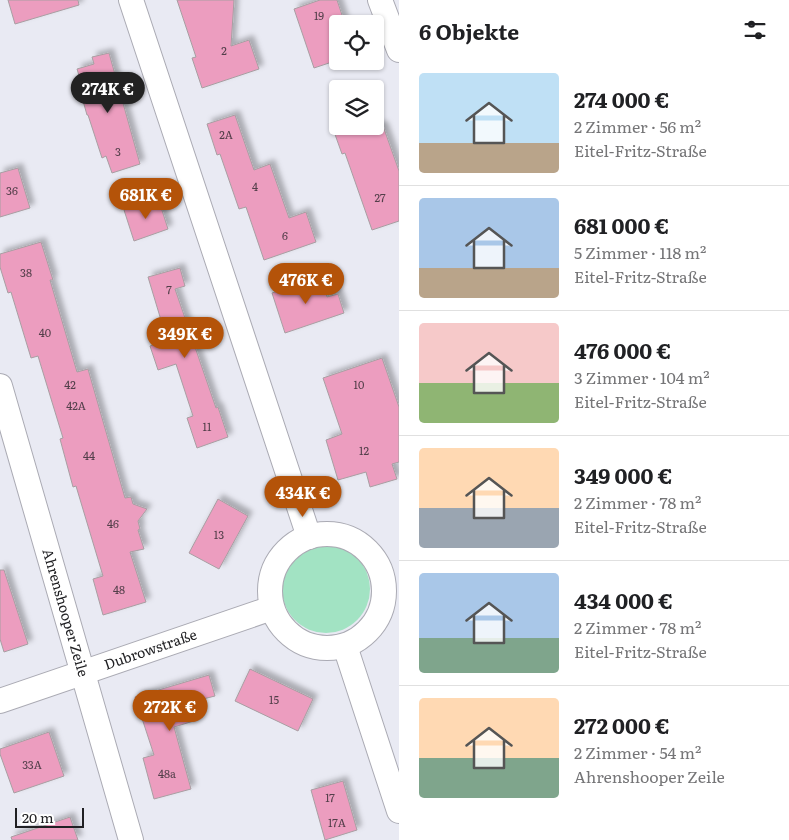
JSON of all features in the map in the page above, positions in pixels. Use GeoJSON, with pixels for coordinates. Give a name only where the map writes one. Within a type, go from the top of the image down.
{"type":"FeatureCollection","features":[{"type":"Feature","properties":{"kind":"street"},"geometry":{"type":"LineString","coordinates":[[131,0],[309,537]]}},
{"type":"Feature","properties":{"kind":"street"},"geometry":{"type":"LineString","coordinates":[[380,0],[399,50]]}},
{"type":"Feature","properties":{"kind":"street","name":"Ahrenshooper Zeile"},"geometry":{"type":"LineString","coordinates":[[0,386],[132,840]]}},
{"type":"Feature","properties":{"kind":"street"},"geometry":{"type":"LineString","coordinates":[[327,534],[344,537],[361,544],[373,557],[390,569],[382,607],[375,624],[361,638],[344,646],[327,649],[310,646],[294,638],[281,626],[272,608],[270,591],[273,573],[281,557],[294,545],[309,537],[327,534]]}},
{"type":"Feature","properties":{"kind":"street","name":"Dubrowstraße"},"geometry":{"type":"LineString","coordinates":[[0,701],[272,608]]}},
{"type":"Feature","properties":{"kind":"street"},"geometry":{"type":"LineString","coordinates":[[344,646],[399,811]]}},
{"type":"Feature","properties":{"kind":"green space"},"geometry":{"type":"Polygon","coordinates":[[[326,545],[343,548],[357,558],[367,572],[370,589],[367,606],[357,620],[343,630],[326,633],[309,630],[295,620],[285,606],[282,589],[285,572],[295,558],[309,548],[326,545]]]}},
{"type":"Feature","properties":{"kind":"building"},"geometry":{"type":"Polygon","coordinates":[[[8,0],[78,0],[79,5],[15,24],[8,0]]]}},
{"type":"Feature","properties":{"kind":"building"},"geometry":{"type":"Polygon","coordinates":[[[177,0],[234,0],[231,46],[249,40],[259,69],[202,88],[192,58],[196,57],[177,0]]]}},
{"type":"Feature","properties":{"kind":"building"},"geometry":{"type":"Polygon","coordinates":[[[320,0],[337,0],[342,15],[329,15],[329,63],[314,68],[294,9],[320,0]]]}},
{"type":"Feature","properties":{"kind":"building"},"geometry":{"type":"Polygon","coordinates":[[[109,53],[140,164],[112,173],[106,156],[102,158],[87,115],[78,83],[81,82],[77,69],[94,64],[92,57],[109,53]]]}},
{"type":"Feature","properties":{"kind":"building"},"geometry":{"type":"Polygon","coordinates":[[[235,115],[254,170],[270,164],[289,218],[306,212],[316,242],[264,260],[246,207],[239,209],[220,154],[217,155],[207,124],[235,115]]]}},
{"type":"Feature","properties":{"kind":"building"},"geometry":{"type":"Polygon","coordinates":[[[384,129],[399,171],[399,221],[372,230],[345,153],[342,154],[335,135],[384,135],[384,129]]]}},
{"type":"Feature","properties":{"kind":"building"},"geometry":{"type":"Polygon","coordinates":[[[18,168],[30,208],[0,217],[0,173],[18,168]]]}},
{"type":"Feature","properties":{"kind":"building"},"geometry":{"type":"Polygon","coordinates":[[[158,198],[168,229],[134,241],[124,210],[158,198]]]}},
{"type":"Feature","properties":{"kind":"building"},"geometry":{"type":"Polygon","coordinates":[[[41,242],[77,372],[88,369],[125,498],[131,497],[133,504],[147,509],[138,521],[140,529],[138,530],[144,549],[130,552],[146,602],[103,615],[93,579],[103,576],[76,486],[73,487],[60,439],[63,438],[38,356],[31,358],[11,292],[8,293],[0,267],[0,254],[41,242]]]}},
{"type":"Feature","properties":{"kind":"building"},"geometry":{"type":"Polygon","coordinates":[[[180,268],[185,286],[175,289],[216,408],[218,407],[228,437],[197,448],[187,418],[193,416],[176,364],[158,370],[150,346],[167,340],[148,277],[180,268]]]}},
{"type":"Feature","properties":{"kind":"building"},"geometry":{"type":"Polygon","coordinates":[[[311,280],[312,283],[322,280],[327,297],[338,294],[344,313],[285,333],[272,293],[311,280]]]}},
{"type":"Feature","properties":{"kind":"building"},"geometry":{"type":"Polygon","coordinates":[[[382,358],[399,407],[399,462],[392,464],[397,479],[370,487],[366,472],[338,480],[326,440],[342,434],[323,378],[382,358]]]}},
{"type":"Feature","properties":{"kind":"building"},"geometry":{"type":"Polygon","coordinates":[[[218,499],[248,516],[219,569],[189,553],[218,499]]]}},
{"type":"Feature","properties":{"kind":"building"},"geometry":{"type":"Polygon","coordinates":[[[0,570],[4,570],[28,644],[4,652],[0,639],[0,570]]]}},
{"type":"Feature","properties":{"kind":"building"},"geometry":{"type":"Polygon","coordinates":[[[250,669],[313,699],[298,731],[235,701],[250,669]]]}},
{"type":"Feature","properties":{"kind":"building"},"geometry":{"type":"Polygon","coordinates":[[[209,675],[215,696],[191,702],[197,720],[174,727],[191,789],[154,799],[143,758],[154,755],[135,697],[209,675]]]}},
{"type":"Feature","properties":{"kind":"building"},"geometry":{"type":"Polygon","coordinates":[[[49,732],[64,776],[14,793],[0,754],[0,749],[49,732]]]}},
{"type":"Feature","properties":{"kind":"building"},"geometry":{"type":"Polygon","coordinates":[[[343,781],[357,830],[325,840],[311,790],[343,781]]]}},
{"type":"Feature","properties":{"kind":"building"},"geometry":{"type":"Polygon","coordinates":[[[70,817],[78,840],[12,840],[11,837],[70,817]]]}}]}
